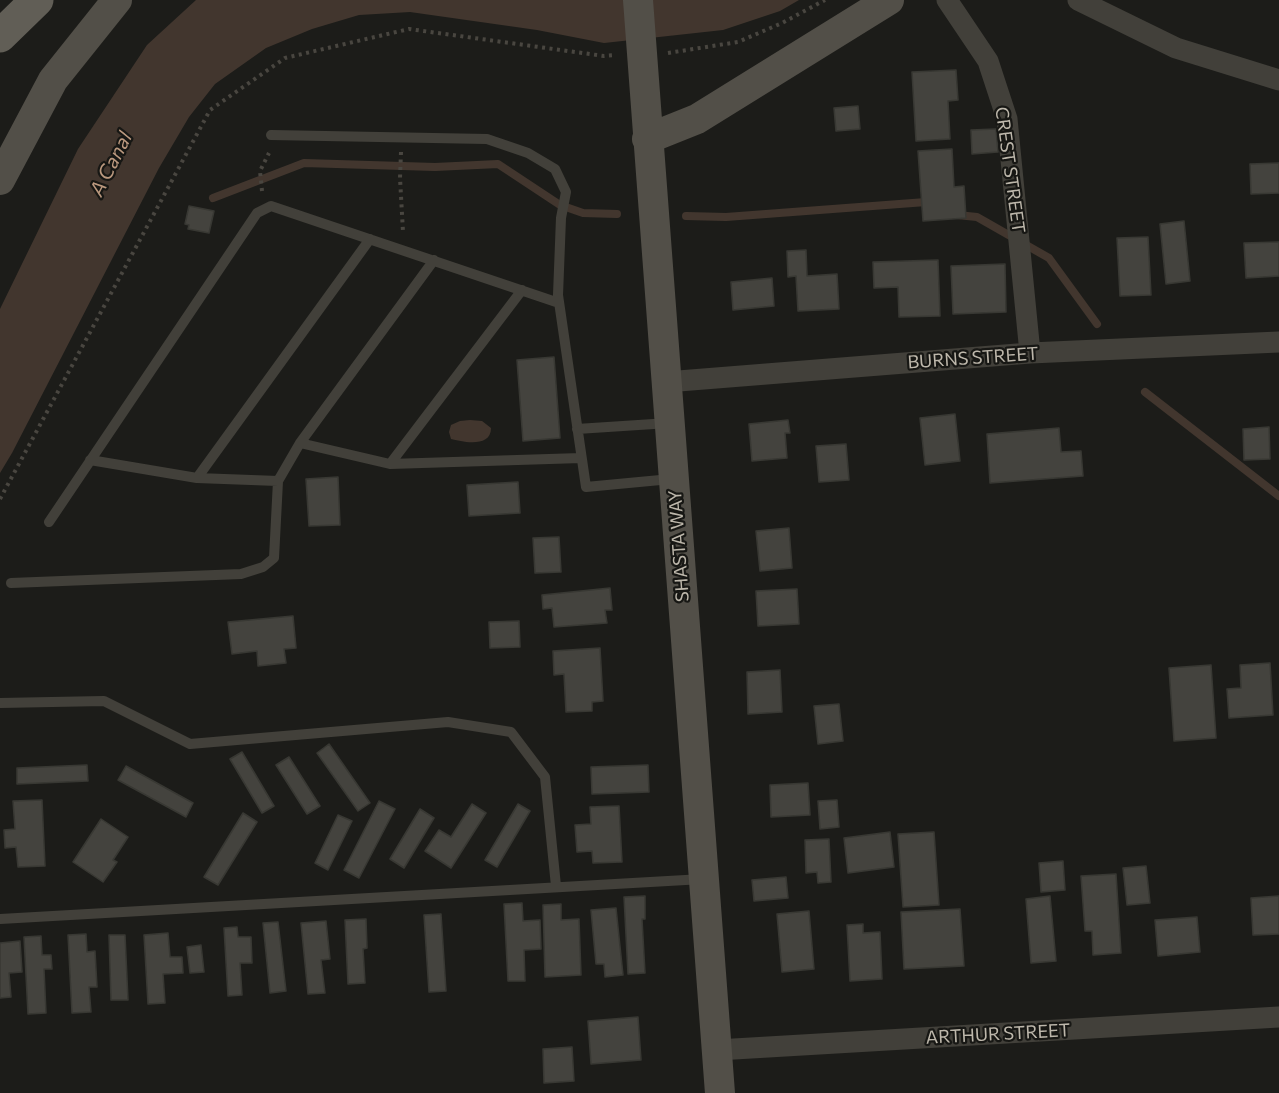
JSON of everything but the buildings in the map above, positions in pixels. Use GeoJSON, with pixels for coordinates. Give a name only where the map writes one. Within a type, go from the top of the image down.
{"type":"FeatureCollection","features":[{"type":"Feature","properties":{"kind":"main road"},"geometry":{"type":"LineString","coordinates":[[0,36],[37,0]]}},
{"type":"Feature","properties":{"kind":"main road"},"geometry":{"type":"LineString","coordinates":[[0,180],[53,80],[117,0]]}},
{"type":"Feature","properties":{"kind":"main road","name":"SHASTA WAY"},"geometry":{"type":"LineString","coordinates":[[638,0],[720,1093]]}},
{"type":"Feature","properties":{"kind":"main road"},"geometry":{"type":"LineString","coordinates":[[647,139],[697,119],[888,0]]}},
{"type":"Feature","properties":{"kind":"street","name":"CREST STREET"},"geometry":{"type":"LineString","coordinates":[[947,0],[988,61],[1006,119],[1030,353]]}},
{"type":"Feature","properties":{"kind":"street"},"geometry":{"type":"LineString","coordinates":[[1078,0],[1176,48],[1279,80]]}},
{"type":"Feature","properties":{"kind":"street","name":"BURNS STREET"},"geometry":{"type":"LineString","coordinates":[[666,382],[1030,353],[1279,342]]}},
{"type":"Feature","properties":{"kind":"street","name":"ARTHUR STREET"},"geometry":{"type":"LineString","coordinates":[[717,1050],[1279,1017]]}},
{"type":"Feature","properties":{"kind":"lane"},"geometry":{"type":"LineString","coordinates":[[271,135],[487,139],[528,153],[555,170],[566,192],[561,218],[558,295],[586,487],[674,479]]}},
{"type":"Feature","properties":{"kind":"lane"},"geometry":{"type":"LineString","coordinates":[[49,522],[257,213],[271,206],[559,303]]}},
{"type":"Feature","properties":{"kind":"lane"},"geometry":{"type":"LineString","coordinates":[[197,478],[370,239]]}},
{"type":"Feature","properties":{"kind":"lane"},"geometry":{"type":"LineString","coordinates":[[11,583],[241,574],[263,567],[274,558],[278,481],[300,443],[434,260]]}},
{"type":"Feature","properties":{"kind":"lane"},"geometry":{"type":"LineString","coordinates":[[390,464],[522,290]]}},
{"type":"Feature","properties":{"kind":"lane"},"geometry":{"type":"LineString","coordinates":[[577,429],[669,423]]}},
{"type":"Feature","properties":{"kind":"lane"},"geometry":{"type":"LineString","coordinates":[[300,443],[390,464],[581,458]]}},
{"type":"Feature","properties":{"kind":"lane"},"geometry":{"type":"LineString","coordinates":[[90,460],[197,478],[278,481]]}},
{"type":"Feature","properties":{"kind":"lane"},"geometry":{"type":"LineString","coordinates":[[0,703],[104,701],[190,744],[448,722],[511,732],[545,777],[556,886]]}},
{"type":"Feature","properties":{"kind":"lane"},"geometry":{"type":"LineString","coordinates":[[0,919],[703,879]]}},
{"type":"Feature","properties":{"kind":"path"},"geometry":{"type":"LineString","coordinates":[[400,154],[404,250]]}},
{"type":"Feature","properties":{"kind":"path"},"geometry":{"type":"LineString","coordinates":[[260,171],[261,186]]}},
{"type":"Feature","properties":{"kind":"water","name":"A Canal"},"geometry":{"type":"Polygon","coordinates":[[[196,0],[799,0],[780,11],[723,30],[604,43],[537,30],[410,12],[359,15],[312,29],[266,48],[215,84],[189,117],[159,168],[0,473],[0,309],[78,149],[147,45],[196,0]]]}},
{"type":"Feature","properties":{"kind":"water"},"geometry":{"type":"Polygon","coordinates":[[[470,420],[482,421],[491,428],[486,439],[475,442],[451,439],[449,432],[451,425],[470,420]]]}},
{"type":"Feature","properties":{"kind":"waterway"},"geometry":{"type":"LineString","coordinates":[[213,198],[304,163],[435,167],[498,164],[560,205],[583,213],[617,214]]}},
{"type":"Feature","properties":{"kind":"waterway"},"geometry":{"type":"LineString","coordinates":[[686,216],[726,217],[926,202],[930,204]]}},
{"type":"Feature","properties":{"kind":"waterway"},"geometry":{"type":"LineString","coordinates":[[957,215],[977,217],[1049,258],[1097,324]]}},
{"type":"Feature","properties":{"kind":"waterway"},"geometry":{"type":"LineString","coordinates":[[1145,392],[1279,496]]}}]}
